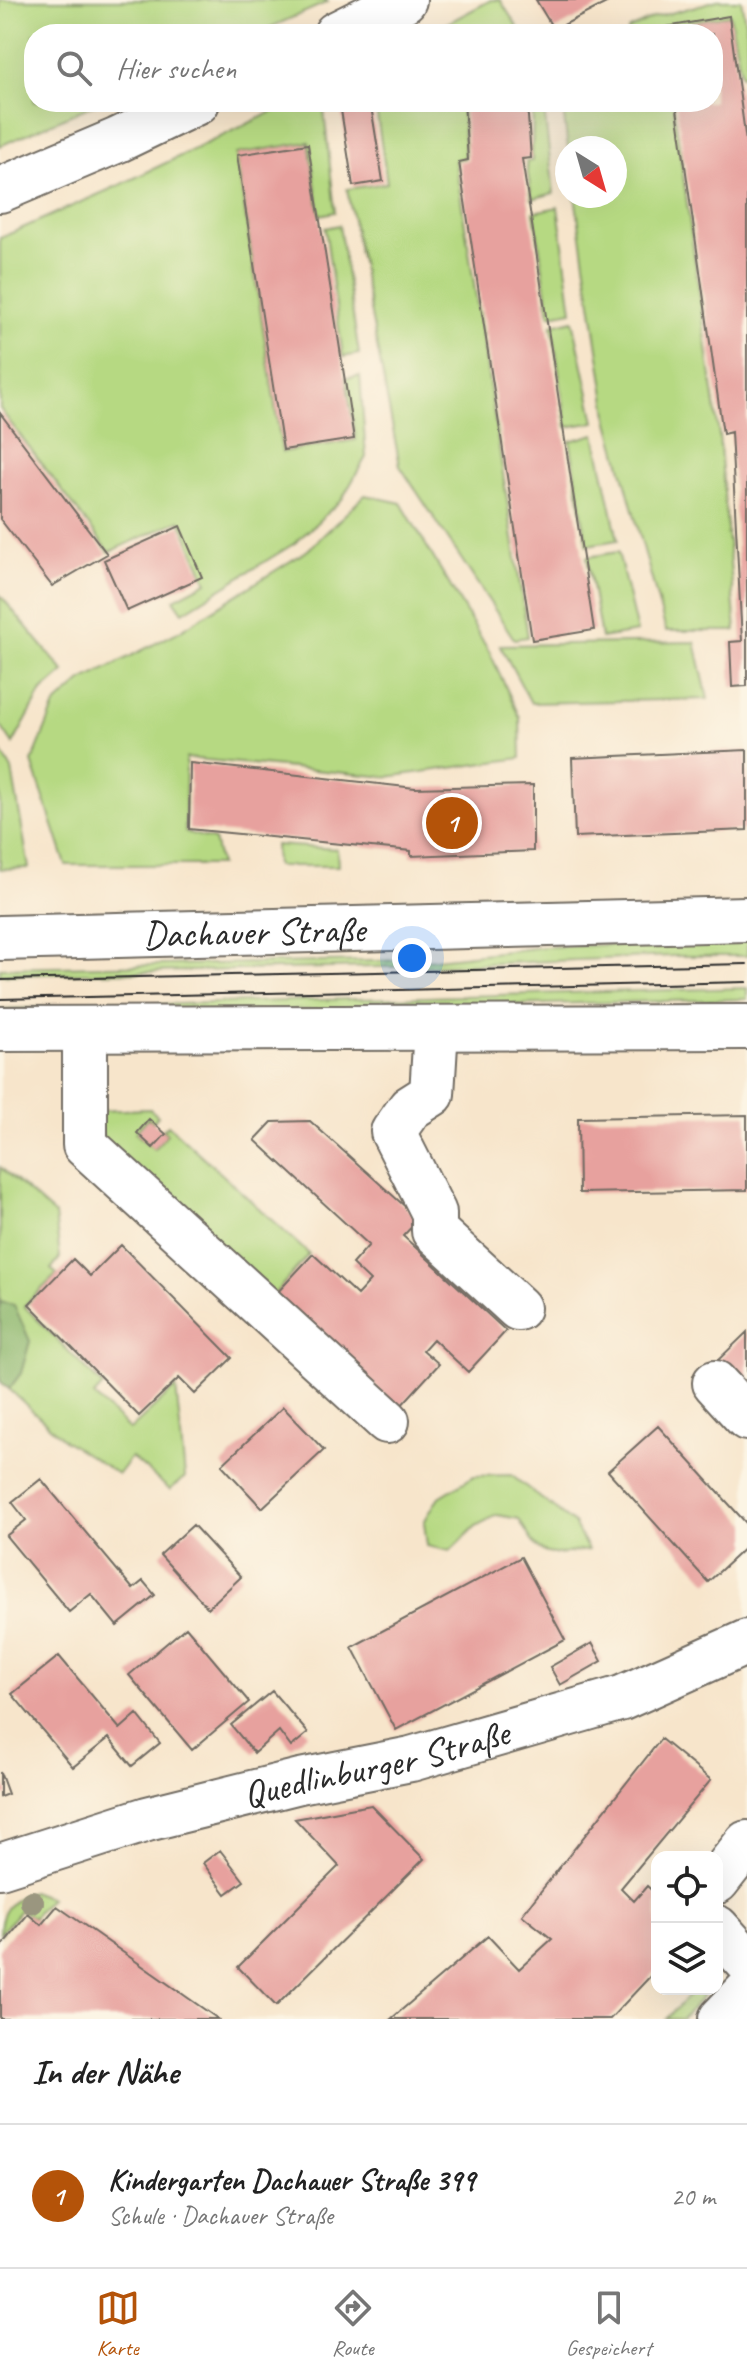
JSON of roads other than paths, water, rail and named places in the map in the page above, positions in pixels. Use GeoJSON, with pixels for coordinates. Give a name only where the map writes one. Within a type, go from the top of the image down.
{"type":"FeatureCollection","features":[{"type":"Feature","properties":{"kind":"main road"},"geometry":{"type":"LineString","coordinates":[[356,24],[404,0]]}},
{"type":"Feature","properties":{"kind":"main road"},"geometry":{"type":"LineString","coordinates":[[0,190],[176,112]]}},
{"type":"Feature","properties":{"kind":"main road","name":"Dachauer Straße"},"geometry":{"type":"LineString","coordinates":[[0,938],[747,919]]}},
{"type":"Feature","properties":{"kind":"main road"},"geometry":{"type":"LineString","coordinates":[[0,1029],[747,1027]]}},
{"type":"Feature","properties":{"kind":"main road"},"geometry":{"type":"LineString","coordinates":[[436,1028],[432,1094],[410,1108],[393,1132],[434,1213],[434,1231],[518,1308]]}},
{"type":"Feature","properties":{"kind":"main road"},"geometry":{"type":"LineString","coordinates":[[85,1029],[85,1145],[387,1421]]}},
{"type":"Feature","properties":{"kind":"main road"},"geometry":{"type":"LineString","coordinates":[[715,1383],[747,1418]]}},
{"type":"Feature","properties":{"kind":"main road","name":"Quedlinburger Straße"},"geometry":{"type":"LineString","coordinates":[[0,1866],[147,1819],[300,1781],[411,1759],[610,1702],[747,1642]]}},
{"type":"Feature","properties":{"kind":"main road"},"geometry":{"type":"LineString","coordinates":[[723,1873],[747,1843]]}},
{"type":"Feature","properties":{"kind":"main road"},"geometry":{"type":"LineString","coordinates":[[721,2019],[747,1992]]}},
{"type":"Feature","properties":{"kind":"tram line"},"geometry":{"type":"LineString","coordinates":[[0,980],[747,964]]}},
{"type":"Feature","properties":{"kind":"tram line"},"geometry":{"type":"LineString","coordinates":[[0,999],[747,982]]}},
{"type":"Feature","properties":{"kind":"place","name":"Kindergarten Dachauer Straße 399"},"geometry":{"type":"Point","coordinates":[452,823]}}]}
